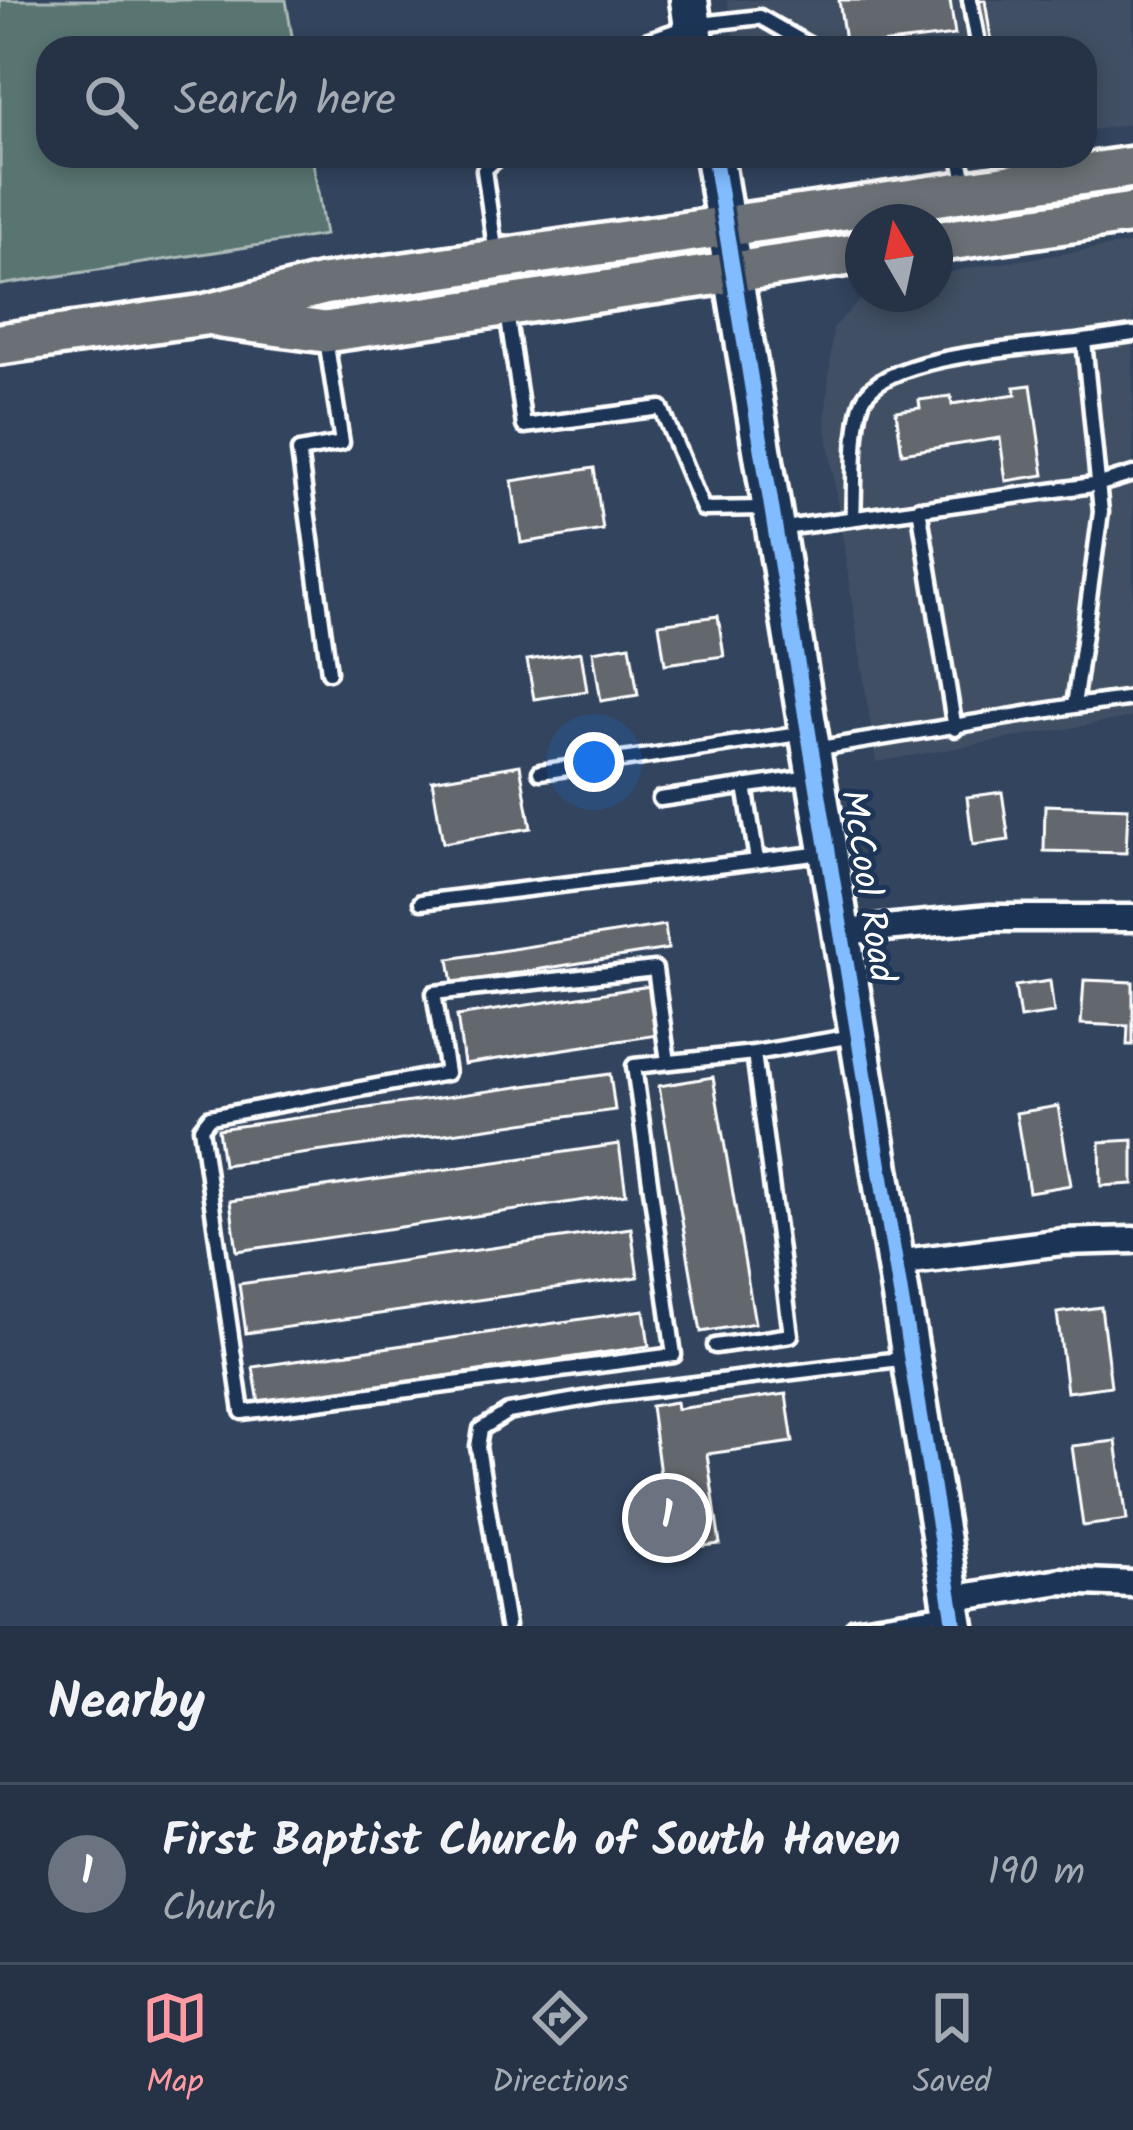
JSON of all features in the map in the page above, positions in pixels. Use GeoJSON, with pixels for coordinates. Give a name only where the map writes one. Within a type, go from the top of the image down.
{"type":"FeatureCollection","features":[{"type":"Feature","properties":{"kind":"main road"},"geometry":{"type":"LineString","coordinates":[[1097,168],[1133,166]]}},
{"type":"Feature","properties":{"kind":"main road"},"geometry":{"type":"LineString","coordinates":[[0,344],[204,315],[323,285],[724,226],[963,174],[1090,168]]}},
{"type":"Feature","properties":{"kind":"main road"},"geometry":{"type":"LineString","coordinates":[[953,239],[1133,213]]}},
{"type":"Feature","properties":{"kind":"main road"},"geometry":{"type":"LineString","coordinates":[[204,315],[325,332],[845,256]]}},
{"type":"Feature","properties":{"kind":"street","name":"McCool Road"},"geometry":{"type":"LineString","coordinates":[[716,168],[953,1612]]}},
{"type":"Feature","properties":{"kind":"street"},"geometry":{"type":"LineString","coordinates":[[844,932],[989,918],[1133,918]]}},
{"type":"Feature","properties":{"kind":"street"},"geometry":{"type":"LineString","coordinates":[[896,1263],[1062,1242],[1133,1240]]}},
{"type":"Feature","properties":{"kind":"street"},"geometry":{"type":"LineString","coordinates":[[953,1612],[1060,1581],[1133,1584]]}},
{"type":"Feature","properties":{"kind":"lane"},"geometry":{"type":"LineString","coordinates":[[758,0],[760,17]]}},
{"type":"Feature","properties":{"kind":"lane"},"geometry":{"type":"LineString","coordinates":[[970,0],[977,36]]}},
{"type":"Feature","properties":{"kind":"lane"},"geometry":{"type":"LineString","coordinates":[[659,36],[693,24],[760,17],[793,36]]}},
{"type":"Feature","properties":{"kind":"lane"},"geometry":{"type":"LineString","coordinates":[[486,168],[497,259]]}},
{"type":"Feature","properties":{"kind":"lane"},"geometry":{"type":"LineString","coordinates":[[506,305],[524,426],[662,408],[703,509],[774,518],[853,518],[1100,484],[1133,474]]}},
{"type":"Feature","properties":{"kind":"lane"},"geometry":{"type":"LineString","coordinates":[[325,332],[342,443],[299,451],[329,672]]}},
{"type":"Feature","properties":{"kind":"lane"},"geometry":{"type":"LineString","coordinates":[[853,518],[862,401],[878,382],[910,366],[1133,334]]}},
{"type":"Feature","properties":{"kind":"lane"},"geometry":{"type":"LineString","coordinates":[[1074,706],[1100,484],[1084,341]]}},
{"type":"Feature","properties":{"kind":"lane"},"geometry":{"type":"LineString","coordinates":[[919,508],[955,729]]}},
{"type":"Feature","properties":{"kind":"lane"},"geometry":{"type":"LineString","coordinates":[[540,772],[813,753],[1133,698]]}},
{"type":"Feature","properties":{"kind":"lane"},"geometry":{"type":"LineString","coordinates":[[660,799],[745,786],[813,753]]}},
{"type":"Feature","properties":{"kind":"lane"},"geometry":{"type":"LineString","coordinates":[[745,786],[757,860]]}},
{"type":"Feature","properties":{"kind":"lane"},"geometry":{"type":"LineString","coordinates":[[421,902],[830,852]]}},
{"type":"Feature","properties":{"kind":"lane"},"geometry":{"type":"LineString","coordinates":[[668,1062],[655,969],[434,993],[447,1073],[210,1117],[201,1128],[242,1412],[674,1355],[634,1066],[754,1053],[860,1034]]}},
{"type":"Feature","properties":{"kind":"lane"},"geometry":{"type":"LineString","coordinates":[[715,1346],[791,1335],[754,1053]]}},
{"type":"Feature","properties":{"kind":"lane"},"geometry":{"type":"LineString","coordinates":[[507,1626],[478,1447],[481,1430],[508,1412],[605,1395],[911,1357]]}},
{"type":"Feature","properties":{"kind":"lane"},"geometry":{"type":"LineString","coordinates":[[854,1626],[953,1612]]}},
{"type":"Feature","properties":{"kind":"shaded area"},"geometry":{"type":"Polygon","coordinates":[[[727,0],[1133,0],[1133,124],[1097,129],[1097,36],[734,36],[727,0]]]}},
{"type":"Feature","properties":{"kind":"shaded area"},"geometry":{"type":"Polygon","coordinates":[[[1133,243],[1133,717],[876,762],[825,421],[833,328],[848,312],[953,312],[953,271],[1133,243]]]}},
{"type":"Feature","properties":{"kind":"green space"},"geometry":{"type":"Polygon","coordinates":[[[0,0],[286,0],[292,36],[36,36],[36,168],[314,168],[325,235],[0,285],[0,0]]]}},
{"type":"Feature","properties":{"kind":"building"},"geometry":{"type":"Polygon","coordinates":[[[839,0],[950,0],[955,35],[844,36],[839,0]]]}},
{"type":"Feature","properties":{"kind":"building"},"geometry":{"type":"Polygon","coordinates":[[[961,0],[985,0],[991,36],[967,36],[961,0]]]}},
{"type":"Feature","properties":{"kind":"building"},"geometry":{"type":"Polygon","coordinates":[[[1031,385],[1044,475],[1006,481],[1000,438],[902,453],[896,411],[920,408],[919,400],[951,396],[952,404],[1016,394],[1014,387],[1031,385]]]}},
{"type":"Feature","properties":{"kind":"building"},"geometry":{"type":"Polygon","coordinates":[[[594,468],[603,530],[521,543],[512,481],[594,468]]]}},
{"type":"Feature","properties":{"kind":"building"},"geometry":{"type":"Polygon","coordinates":[[[718,616],[724,656],[665,664],[659,624],[718,616]]]}},
{"type":"Feature","properties":{"kind":"building"},"geometry":{"type":"Polygon","coordinates":[[[630,645],[638,695],[601,701],[593,651],[630,645]]]}},
{"type":"Feature","properties":{"kind":"building"},"geometry":{"type":"Polygon","coordinates":[[[581,652],[587,691],[534,699],[527,660],[581,652]]]}},
{"type":"Feature","properties":{"kind":"building"},"geometry":{"type":"Polygon","coordinates":[[[520,765],[531,828],[443,843],[432,780],[520,765]]]}},
{"type":"Feature","properties":{"kind":"building"},"geometry":{"type":"Polygon","coordinates":[[[1002,792],[1009,840],[973,845],[967,797],[1002,792]]]}},
{"type":"Feature","properties":{"kind":"building"},"geometry":{"type":"Polygon","coordinates":[[[1045,805],[1128,808],[1126,853],[1044,851],[1045,805]]]}},
{"type":"Feature","properties":{"kind":"building"},"geometry":{"type":"Polygon","coordinates":[[[665,925],[668,949],[453,983],[449,959],[665,925]]]}},
{"type":"Feature","properties":{"kind":"building"},"geometry":{"type":"Polygon","coordinates":[[[1084,980],[1133,982],[1133,1045],[1127,1045],[1128,1026],[1081,1024],[1084,980]]]}},
{"type":"Feature","properties":{"kind":"building"},"geometry":{"type":"Polygon","coordinates":[[[1050,981],[1054,1013],[1020,1018],[1015,986],[1050,981]]]}},
{"type":"Feature","properties":{"kind":"building"},"geometry":{"type":"Polygon","coordinates":[[[650,986],[658,1035],[464,1064],[457,1016],[650,986]]]}},
{"type":"Feature","properties":{"kind":"building"},"geometry":{"type":"Polygon","coordinates":[[[610,1074],[615,1110],[223,1165],[218,1129],[610,1074]]]}},
{"type":"Feature","properties":{"kind":"building"},"geometry":{"type":"Polygon","coordinates":[[[713,1077],[755,1323],[701,1332],[659,1086],[713,1077]]]}},
{"type":"Feature","properties":{"kind":"building"},"geometry":{"type":"Polygon","coordinates":[[[1058,1106],[1071,1185],[1029,1192],[1016,1113],[1058,1106]]]}},
{"type":"Feature","properties":{"kind":"building"},"geometry":{"type":"Polygon","coordinates":[[[1133,1140],[1133,1184],[1101,1186],[1100,1142],[1133,1140]]]}},
{"type":"Feature","properties":{"kind":"building"},"geometry":{"type":"Polygon","coordinates":[[[619,1144],[626,1194],[237,1251],[230,1201],[619,1144]]]}},
{"type":"Feature","properties":{"kind":"building"},"geometry":{"type":"Polygon","coordinates":[[[631,1228],[638,1277],[246,1333],[239,1284],[631,1228]]]}},
{"type":"Feature","properties":{"kind":"building"},"geometry":{"type":"Polygon","coordinates":[[[1101,1307],[1111,1386],[1067,1392],[1057,1313],[1101,1307]]]}},
{"type":"Feature","properties":{"kind":"building"},"geometry":{"type":"Polygon","coordinates":[[[644,1310],[649,1346],[259,1403],[253,1367],[644,1310]]]}},
{"type":"Feature","properties":{"kind":"building"},"geometry":{"type":"Polygon","coordinates":[[[786,1394],[793,1442],[707,1454],[720,1544],[670,1550],[651,1406],[676,1402],[677,1409],[786,1394]]]}},
{"type":"Feature","properties":{"kind":"building"},"geometry":{"type":"Polygon","coordinates":[[[1116,1441],[1127,1520],[1083,1526],[1072,1446],[1116,1441]]]}},
{"type":"Feature","properties":{"kind":"cycle path"},"geometry":{"type":"LineString","coordinates":[[716,168],[955,1626]]}},
{"type":"Feature","properties":{"kind":"place","name":"First Baptist Church of South Haven"},"geometry":{"type":"Point","coordinates":[667,1518]}}]}
